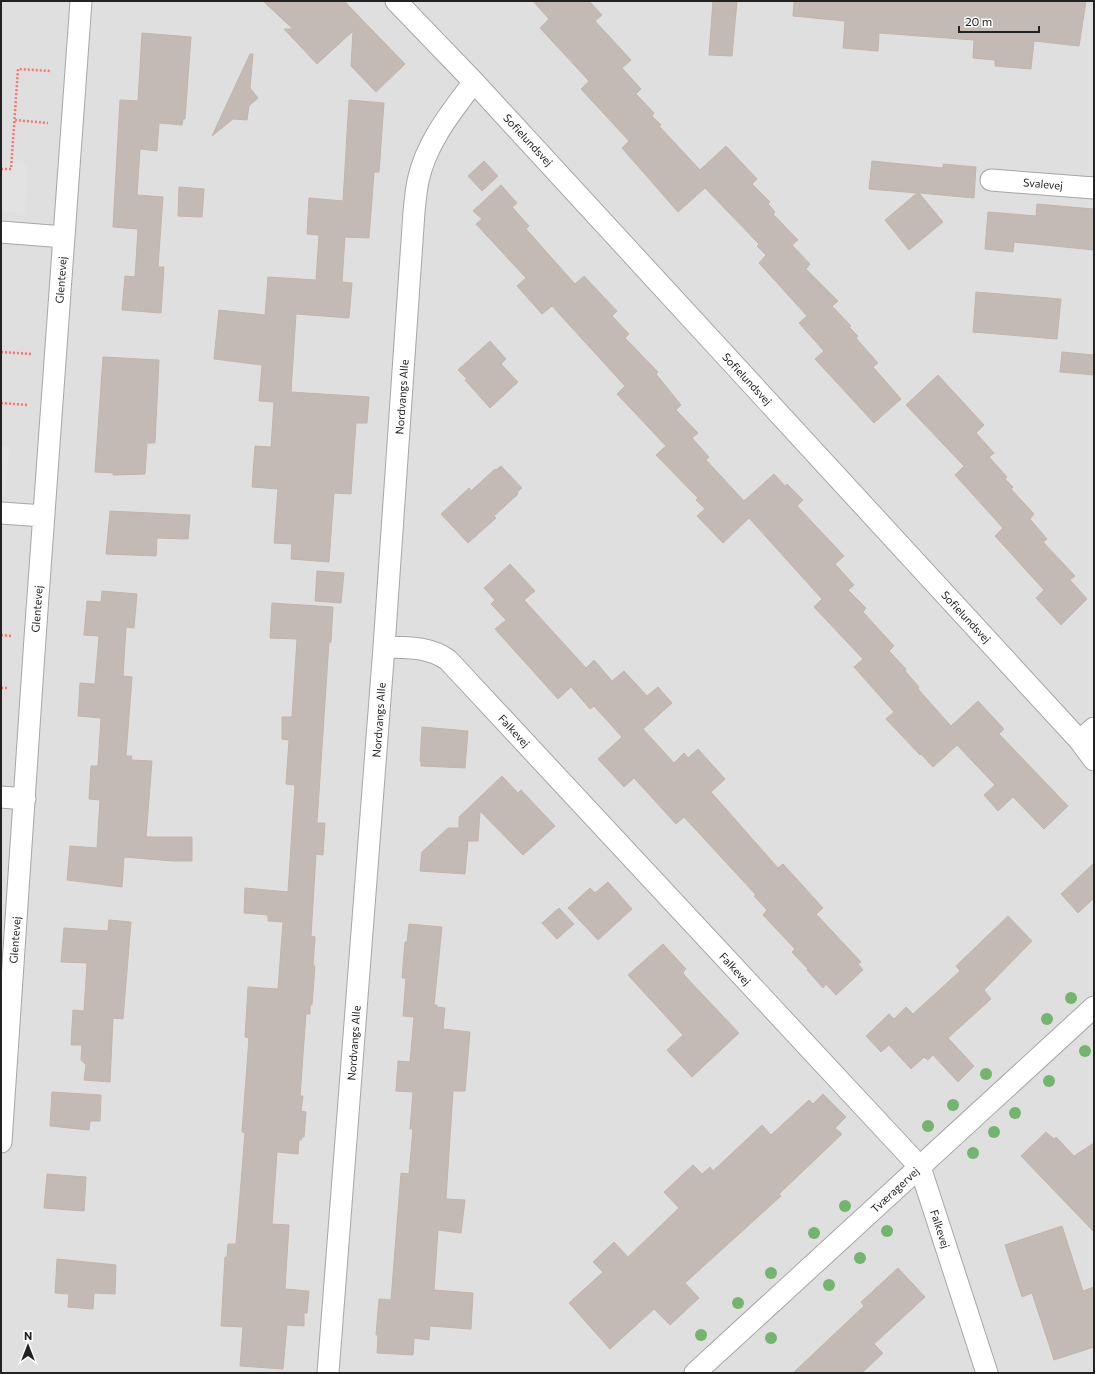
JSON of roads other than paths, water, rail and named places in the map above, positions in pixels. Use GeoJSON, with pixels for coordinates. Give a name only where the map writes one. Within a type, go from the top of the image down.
{"type":"FeatureCollection","features":[{"type":"Feature","properties":{"kind":"street","name":"Glentevej"},"geometry":{"type":"LineString","coordinates":[[1,1142],[3,1082],[25,799],[81,1]]}},
{"type":"Feature","properties":{"kind":"street","name":"Sofielundsvej"},"geometry":{"type":"LineString","coordinates":[[396,1],[474,82],[1087,735],[1094,760]]}},
{"type":"Feature","properties":{"kind":"street","name":"Nordvangs Alle"},"geometry":{"type":"LineString","coordinates":[[328,1373],[384,646],[414,212],[418,181],[430,146],[447,118],[474,82]]}},
{"type":"Feature","properties":{"kind":"street","name":"Svalevej"},"geometry":{"type":"LineString","coordinates":[[992,180],[1094,188]]}},
{"type":"Feature","properties":{"kind":"street"},"geometry":{"type":"LineString","coordinates":[[1,232],[64,236]]}},
{"type":"Feature","properties":{"kind":"street"},"geometry":{"type":"LineString","coordinates":[[1,513],[44,516]]}},
{"type":"Feature","properties":{"kind":"street","name":"Falkevej"},"geometry":{"type":"LineString","coordinates":[[384,646],[429,650],[440,654],[448,660],[920,1167],[987,1373]]}},
{"type":"Feature","properties":{"kind":"street"},"geometry":{"type":"LineString","coordinates":[[1,797],[25,799]]}},
{"type":"Feature","properties":{"kind":"street","name":"Tværagervej"},"geometry":{"type":"LineString","coordinates":[[695,1373],[1094,1007]]}}]}
